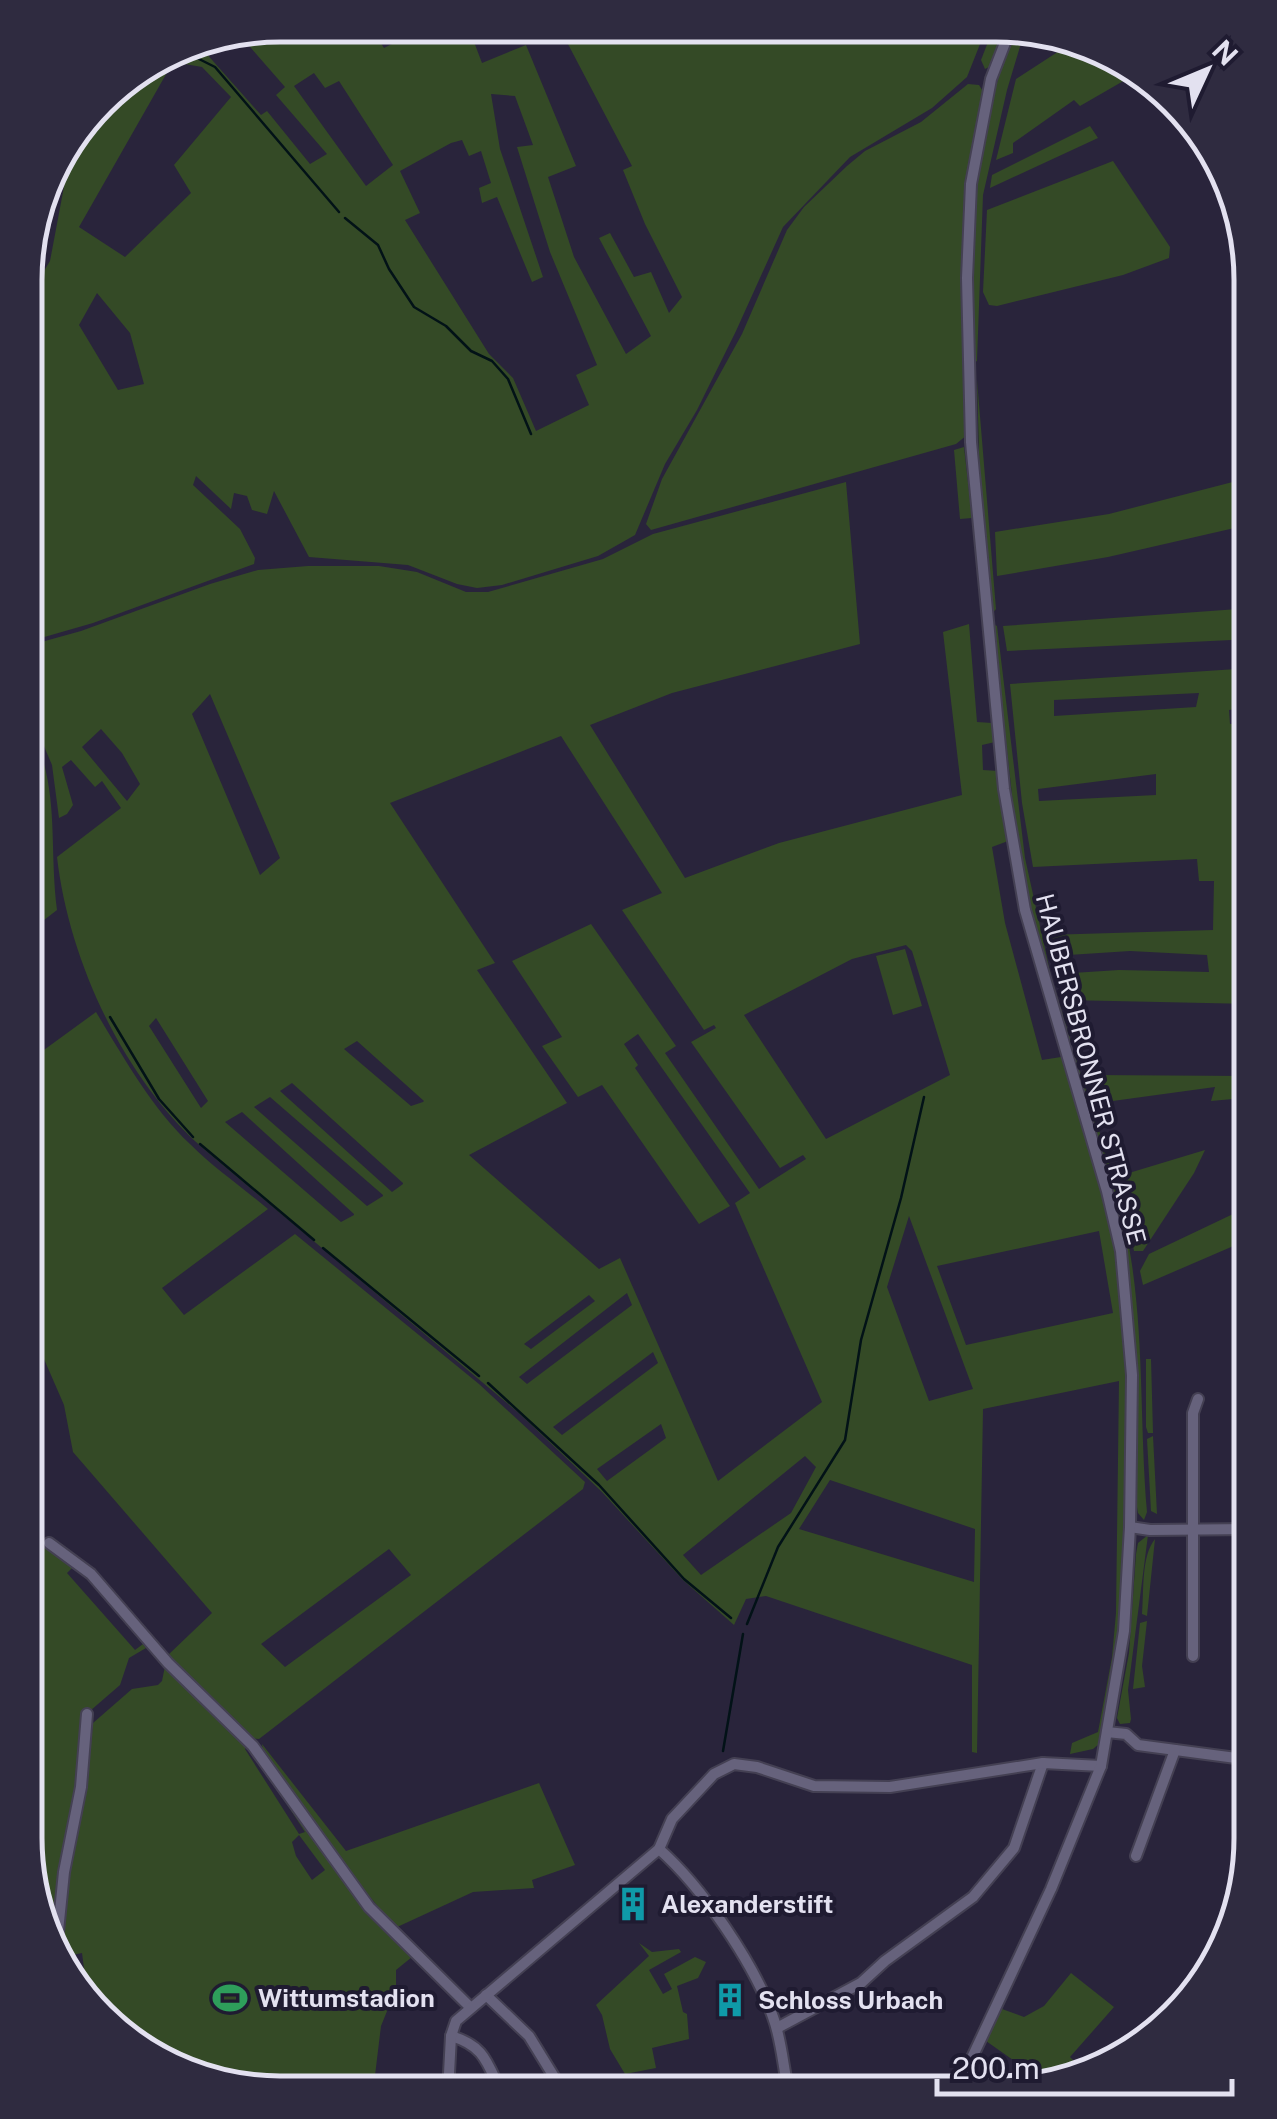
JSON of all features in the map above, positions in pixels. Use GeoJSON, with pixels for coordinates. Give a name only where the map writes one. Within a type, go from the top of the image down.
{"type":"FeatureCollection","features":[{"type":"Feature","properties":{"kind":"street","name":"HAUBERSBRONNER STRASSE"},"geometry":{"type":"LineString","coordinates":[[962,2076],[1051,1888],[1101,1766],[1124,1631],[1130,1527],[1132,1375],[1121,1250],[1024,910],[1004,789],[971,442],[967,278],[972,184],[991,79],[1005,43]]}},
{"type":"Feature","properties":{"kind":"street"},"geometry":{"type":"LineString","coordinates":[[1193,1656],[1193,1413],[1198,1400]]}},
{"type":"Feature","properties":{"kind":"street"},"geometry":{"type":"LineString","coordinates":[[1130,1527],[1234,1529]]}},
{"type":"Feature","properties":{"kind":"street"},"geometry":{"type":"LineString","coordinates":[[49,1543],[91,1574],[168,1663],[253,1746],[369,1907],[470,2007]]}},
{"type":"Feature","properties":{"kind":"street"},"geometry":{"type":"LineString","coordinates":[[59,1924],[64,1872],[82,1787],[87,1714]]}},
{"type":"Feature","properties":{"kind":"street"},"geometry":{"type":"LineString","coordinates":[[1107,1732],[1126,1734],[1138,1744],[1234,1758]]}},
{"type":"Feature","properties":{"kind":"street"},"geometry":{"type":"LineString","coordinates":[[1136,1856],[1175,1750]]}},
{"type":"Feature","properties":{"kind":"street"},"geometry":{"type":"LineString","coordinates":[[449,2076],[456,2020],[659,1849],[672,1819],[714,1774],[734,1764],[758,1767],[814,1786],[890,1787],[1042,1762],[1101,1766]]}},
{"type":"Feature","properties":{"kind":"street"},"geometry":{"type":"LineString","coordinates":[[776,2028],[861,1982],[973,1897],[1014,1848],[1042,1762]]}},
{"type":"Feature","properties":{"kind":"street"},"geometry":{"type":"LineString","coordinates":[[659,1849],[677,1865],[751,1965],[776,2028],[786,2076]]}},
{"type":"Feature","properties":{"kind":"street"},"geometry":{"type":"LineString","coordinates":[[486,1995],[529,2036],[554,2076]]}},
{"type":"Feature","properties":{"kind":"street"},"geometry":{"type":"LineString","coordinates":[[451,2036],[480,2049],[493,2076]]}},
{"type":"Feature","properties":{"kind":"green space"},"geometry":{"type":"Polygon","coordinates":[[[981,42],[967,77],[932,108],[850,157],[783,227],[697,410],[665,464],[635,535],[598,556],[502,585],[477,588],[408,565],[309,557],[274,491],[267,514],[252,510],[247,496],[234,493],[231,509],[196,476],[193,485],[240,529],[255,558],[254,564],[42,638],[42,281],[50,261],[65,181],[102,124],[124,102],[168,71],[79,227],[125,257],[191,193],[174,165],[231,97],[202,67],[183,64],[207,54],[261,115],[267,111],[310,164],[327,154],[276,95],[285,87],[249,45],[381,43],[384,48],[394,43],[474,43],[482,63],[526,45],[576,166],[548,177],[574,257],[626,354],[651,336],[599,238],[610,233],[634,277],[651,272],[669,313],[682,297],[623,170],[632,166],[567,43],[981,42]],[[314,73],[294,86],[366,186],[393,165],[339,81],[325,88],[314,73]],[[491,94],[500,149],[543,277],[532,282],[497,197],[482,203],[479,188],[491,183],[481,151],[469,156],[462,140],[400,171],[420,213],[405,220],[489,354],[513,378],[536,431],[589,405],[576,375],[597,365],[550,252],[517,147],[533,145],[515,96],[491,94]],[[97,293],[79,325],[118,390],[144,384],[130,333],[97,293]]]}},
{"type":"Feature","properties":{"kind":"green space"},"geometry":{"type":"Polygon","coordinates":[[[988,42],[1000,42],[991,66],[985,69],[981,60],[988,42]]]}},
{"type":"Feature","properties":{"kind":"green space"},"geometry":{"type":"Polygon","coordinates":[[[1010,43],[1021,44],[983,195],[974,363],[977,194],[982,152],[1010,43]]]}},
{"type":"Feature","properties":{"kind":"green space"},"geometry":{"type":"Polygon","coordinates":[[[1059,51],[1124,80],[1080,106],[1074,100],[1013,143],[1013,153],[996,160],[1016,79],[1059,51]]]}},
{"type":"Feature","properties":{"kind":"green space"},"geometry":{"type":"Polygon","coordinates":[[[968,84],[979,85],[984,93],[965,220],[963,349],[967,435],[956,444],[651,530],[646,524],[662,479],[742,334],[787,230],[804,207],[865,151],[921,122],[968,84]]]}},
{"type":"Feature","properties":{"kind":"green space"},"geometry":{"type":"Polygon","coordinates":[[[1090,126],[1098,138],[990,188],[992,175],[1090,126]]]}},
{"type":"Feature","properties":{"kind":"green space"},"geometry":{"type":"Polygon","coordinates":[[[1113,161],[1170,247],[1169,258],[1123,275],[989,305],[983,292],[987,210],[1113,161]]]}},
{"type":"Feature","properties":{"kind":"green space"},"geometry":{"type":"Polygon","coordinates":[[[977,380],[996,609],[992,614],[980,489],[977,380]]]}},
{"type":"Feature","properties":{"kind":"green space"},"geometry":{"type":"Polygon","coordinates":[[[964,447],[972,518],[960,519],[954,450],[964,447]]]}},
{"type":"Feature","properties":{"kind":"green space"},"geometry":{"type":"Polygon","coordinates":[[[846,482],[860,644],[672,693],[590,725],[685,878],[779,843],[962,795],[943,632],[969,624],[977,722],[992,723],[995,742],[982,745],[983,770],[998,771],[1008,841],[992,847],[1005,923],[1042,1060],[1061,1057],[1105,1206],[1121,1288],[1127,1386],[1122,1602],[1112,1688],[1099,1744],[1093,1749],[1070,1754],[1072,1743],[1098,1732],[1112,1657],[1119,1381],[983,1409],[977,1753],[972,1752],[972,1665],[766,1596],[746,1599],[734,1625],[683,1580],[602,1492],[520,1414],[176,1122],[126,1055],[88,978],[74,937],[57,857],[121,808],[102,781],[95,787],[71,760],[62,767],[73,805],[59,818],[52,765],[42,741],[42,642],[258,570],[379,566],[417,572],[466,592],[488,592],[603,559],[653,534],[846,482]],[[210,694],[192,714],[260,875],[280,858],[210,694]],[[101,729],[82,747],[127,801],[140,784],[122,753],[101,729]],[[561,736],[390,803],[495,963],[477,970],[567,1103],[469,1155],[599,1269],[620,1258],[718,1481],[822,1402],[735,1203],[750,1193],[638,1034],[624,1044],[638,1065],[635,1068],[730,1206],[699,1224],[602,1085],[578,1097],[542,1046],[562,1037],[512,961],[591,924],[676,1046],[665,1053],[759,1189],[806,1159],[803,1155],[780,1168],[691,1042],[716,1028],[714,1025],[704,1030],[622,910],[662,893],[561,736]],[[906,945],[852,959],[744,1015],[826,1139],[950,1075],[912,951],[906,945]],[[156,1018],[149,1026],[201,1108],[208,1101],[156,1018]],[[357,1041],[344,1049],[411,1106],[424,1101],[357,1041]],[[292,1083],[280,1091],[392,1192],[403,1184],[292,1083]],[[270,1097],[254,1107],[367,1206],[383,1195],[270,1097]],[[242,1112],[225,1122],[341,1222],[354,1215],[242,1112]],[[909,1216],[887,1287],[929,1401],[973,1389],[909,1216]],[[1099,1231],[937,1266],[966,1345],[1113,1313],[1099,1231]],[[627,1293],[519,1377],[527,1384],[632,1305],[627,1293]],[[589,1295],[524,1344],[531,1349],[595,1301],[589,1295]],[[653,1352],[553,1427],[562,1435],[658,1363],[653,1352]],[[661,1424],[597,1469],[607,1481],[666,1438],[661,1424]],[[805,1456],[683,1555],[701,1575],[791,1513],[816,1467],[805,1456]],[[830,1480],[799,1529],[974,1582],[975,1529],[830,1480]]]}},
{"type":"Feature","properties":{"kind":"green space"},"geometry":{"type":"Polygon","coordinates":[[[1234,482],[1234,528],[1108,557],[997,576],[995,532],[1109,514],[1234,482]]]}},
{"type":"Feature","properties":{"kind":"green space"},"geometry":{"type":"Polygon","coordinates":[[[1234,609],[1234,640],[1007,651],[1003,626],[1234,609]]]}},
{"type":"Feature","properties":{"kind":"green space"},"geometry":{"type":"Polygon","coordinates":[[[993,624],[997,626],[1025,858],[1051,976],[1071,1041],[1068,1045],[1029,904],[1016,831],[993,624]]]}},
{"type":"Feature","properties":{"kind":"green space"},"geometry":{"type":"Polygon","coordinates":[[[1234,669],[1234,709],[1229,710],[1230,724],[1234,724],[1234,1004],[1066,1000],[1057,974],[1119,970],[1209,972],[1207,955],[1130,951],[1053,956],[1046,935],[1213,930],[1214,881],[1199,881],[1197,859],[1033,867],[1010,684],[1234,669]],[[1199,693],[1054,700],[1054,716],[1196,707],[1199,693]],[[1156,774],[1038,789],[1039,801],[1156,795],[1156,774]]]}},
{"type":"Feature","properties":{"kind":"green space"},"geometry":{"type":"Polygon","coordinates":[[[42,758],[52,812],[57,910],[42,922],[42,758]]]}},
{"type":"Feature","properties":{"kind":"green space"},"geometry":{"type":"Polygon","coordinates":[[[905,949],[922,1006],[893,1015],[876,956],[905,949]]]}},
{"type":"Feature","properties":{"kind":"green space"},"geometry":{"type":"Polygon","coordinates":[[[96,1012],[139,1081],[176,1130],[268,1209],[162,1288],[184,1315],[295,1234],[479,1384],[585,1482],[583,1489],[259,1739],[250,1738],[245,1749],[299,1834],[305,1832],[253,1752],[367,1908],[412,1957],[396,1970],[396,1989],[381,2026],[375,2076],[250,2074],[190,2058],[162,2045],[112,2007],[85,1972],[82,1953],[73,1955],[64,1936],[69,1868],[87,1783],[93,1723],[132,1689],[158,1685],[167,1656],[212,1613],[73,1452],[64,1405],[42,1354],[42,1051],[96,1012]],[[389,1549],[261,1644],[285,1667],[411,1575],[389,1549]],[[299,1835],[292,1842],[296,1856],[312,1880],[325,1870],[299,1835]]]}},
{"type":"Feature","properties":{"kind":"green space"},"geometry":{"type":"Polygon","coordinates":[[[1071,1054],[1075,1056],[1108,1159],[1132,1265],[1140,1358],[1147,1512],[1144,1520],[1136,1501],[1135,1357],[1124,1242],[1071,1054]]]}},
{"type":"Feature","properties":{"kind":"green space"},"geometry":{"type":"Polygon","coordinates":[[[1090,1075],[1234,1076],[1233,1099],[1211,1101],[1215,1087],[1098,1103],[1090,1075]]]}},
{"type":"Feature","properties":{"kind":"green space"},"geometry":{"type":"Polygon","coordinates":[[[1205,1150],[1143,1251],[1134,1251],[1119,1176],[1205,1150]]]}},
{"type":"Feature","properties":{"kind":"green space"},"geometry":{"type":"Polygon","coordinates":[[[1234,1214],[1234,1246],[1143,1285],[1140,1271],[1149,1254],[1234,1214]]]}},
{"type":"Feature","properties":{"kind":"green space"},"geometry":{"type":"Polygon","coordinates":[[[1146,1359],[1151,1359],[1153,1433],[1148,1433],[1146,1427],[1146,1359]]]}},
{"type":"Feature","properties":{"kind":"green space"},"geometry":{"type":"Polygon","coordinates":[[[1153,1436],[1157,1514],[1151,1511],[1147,1439],[1153,1436]]]}},
{"type":"Feature","properties":{"kind":"green space"},"geometry":{"type":"Polygon","coordinates":[[[1148,1535],[1128,1690],[1131,1719],[1130,1723],[1120,1724],[1117,1718],[1129,1653],[1136,1554],[1138,1543],[1148,1535]]]}},
{"type":"Feature","properties":{"kind":"green space"},"geometry":{"type":"Polygon","coordinates":[[[1155,1539],[1147,1616],[1142,1614],[1144,1575],[1155,1539]]]}},
{"type":"Feature","properties":{"kind":"green space"},"geometry":{"type":"Polygon","coordinates":[[[42,1545],[75,1565],[67,1573],[135,1650],[143,1644],[146,1648],[129,1658],[120,1685],[83,1717],[75,1810],[57,1919],[47,1885],[42,1838],[42,1545]]]}},
{"type":"Feature","properties":{"kind":"green space"},"geometry":{"type":"Polygon","coordinates":[[[1147,1621],[1142,1666],[1145,1687],[1133,1689],[1140,1623],[1147,1621]]]}},
{"type":"Feature","properties":{"kind":"green space"},"geometry":{"type":"Polygon","coordinates":[[[262,1744],[346,1851],[539,1783],[575,1865],[532,1880],[534,1888],[473,1892],[395,1928],[338,1857],[263,1751],[262,1744]]]}},
{"type":"Feature","properties":{"kind":"green space"},"geometry":{"type":"Polygon","coordinates":[[[639,1943],[652,1952],[681,1952],[649,1970],[663,1994],[672,1989],[664,1974],[695,1957],[706,1962],[698,1978],[677,1986],[683,2012],[687,2014],[689,2039],[652,2048],[656,2068],[625,2074],[610,2049],[596,2005],[649,1956],[639,1943]]]}},
{"type":"Feature","properties":{"kind":"green space"},"geometry":{"type":"Polygon","coordinates":[[[1071,1973],[1114,2007],[1070,2057],[1076,2063],[1043,2072],[1037,2073],[1022,2059],[1013,2060],[986,2041],[1002,2009],[1024,2017],[1044,2006],[1071,1973]]]}},
{"type":"Feature","properties":{"kind":"waterway"},"geometry":{"type":"LineString","coordinates":[[197,58],[215,67],[339,212]]}},
{"type":"Feature","properties":{"kind":"waterway"},"geometry":{"type":"LineString","coordinates":[[345,218],[378,245],[414,307],[446,326],[471,351],[492,361],[508,379],[531,434]]}},
{"type":"Feature","properties":{"kind":"waterway"},"geometry":{"type":"LineString","coordinates":[[110,1017],[159,1099],[193,1137]]}},
{"type":"Feature","properties":{"kind":"waterway"},"geometry":{"type":"LineString","coordinates":[[747,1624],[778,1547],[845,1440],[861,1340],[901,1198],[924,1097]]}},
{"type":"Feature","properties":{"kind":"waterway"},"geometry":{"type":"LineString","coordinates":[[200,1144],[314,1240]]}},
{"type":"Feature","properties":{"kind":"waterway"},"geometry":{"type":"LineString","coordinates":[[323,1248],[479,1376]]}},
{"type":"Feature","properties":{"kind":"waterway"},"geometry":{"type":"LineString","coordinates":[[488,1383],[599,1485],[684,1579],[731,1618]]}},
{"type":"Feature","properties":{"kind":"waterway"},"geometry":{"type":"LineString","coordinates":[[723,1751],[743,1634]]}},
{"type":"Feature","properties":{"kind":"place","name":"Alexanderstift"},"geometry":{"type":"Point","coordinates":[633,1904]}},
{"type":"Feature","properties":{"kind":"place","name":"Wittumstadion"},"geometry":{"type":"Point","coordinates":[230,1998]}},
{"type":"Feature","properties":{"kind":"place","name":"Schloss Urbach"},"geometry":{"type":"Point","coordinates":[730,2000]}}]}
